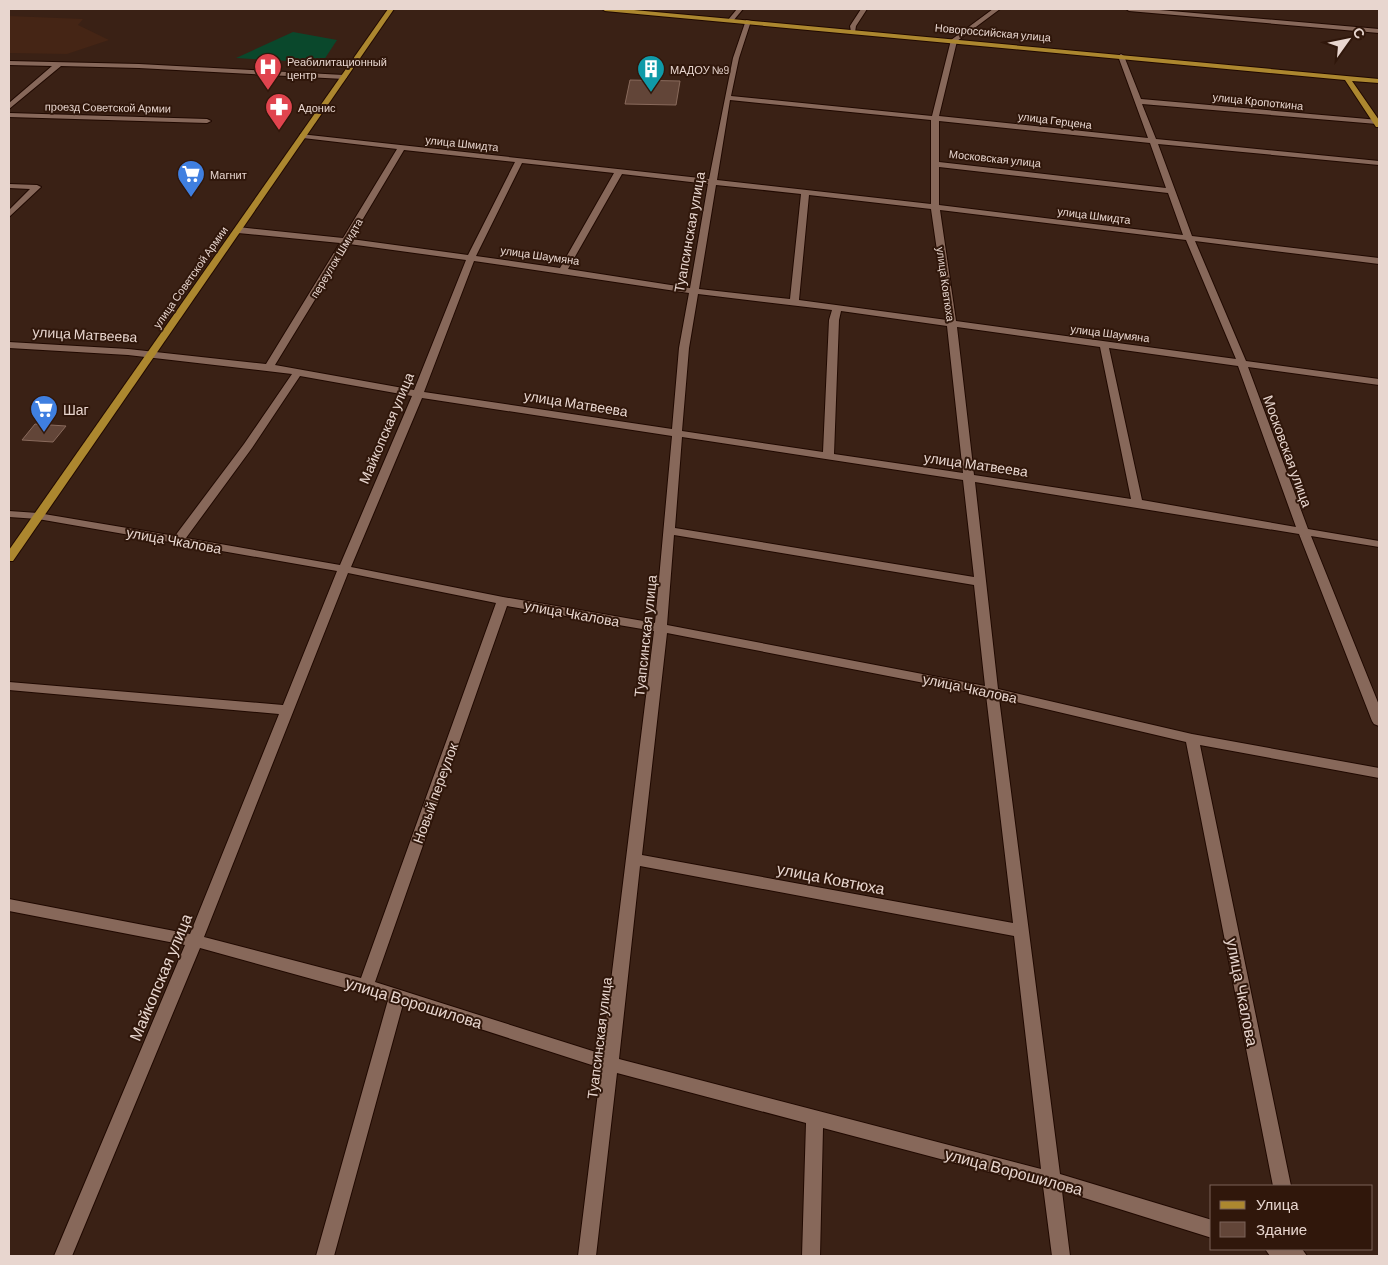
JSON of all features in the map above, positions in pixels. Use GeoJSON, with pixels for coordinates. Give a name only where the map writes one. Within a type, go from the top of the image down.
{"type":"FeatureCollection","features":[{"type":"Feature","properties":{"kind":"main road","name":"улица Советской Армии"},"geometry":{"type":"LineString","coordinates":[[9,558],[391,9]]}},
{"type":"Feature","properties":{"kind":"main road","name":"Новороссийская улица"},"geometry":{"type":"LineString","coordinates":[[605,9],[1379,81]]}},
{"type":"Feature","properties":{"kind":"main road","name":"улица Кропоткина"},"geometry":{"type":"LineString","coordinates":[[1347,78],[1378,124]]}},
{"type":"Feature","properties":{"kind":"street"},"geometry":{"type":"LineString","coordinates":[[731,20],[740,9]]}},
{"type":"Feature","properties":{"kind":"street"},"geometry":{"type":"LineString","coordinates":[[853,31],[853,26],[864,9]]}},
{"type":"Feature","properties":{"kind":"street"},"geometry":{"type":"LineString","coordinates":[[954,40],[997,9]]}},
{"type":"Feature","properties":{"kind":"street"},"geometry":{"type":"LineString","coordinates":[[1129,9],[1379,31]]}},
{"type":"Feature","properties":{"kind":"street","name":"Туапсинская улица"},"geometry":{"type":"LineString","coordinates":[[587,1256],[662,628],[684,348],[727,98],[736,58],[748,21]]}},
{"type":"Feature","properties":{"kind":"street","name":"улица Ковтюха"},"geometry":{"type":"LineString","coordinates":[[954,40],[935,118],[935,207],[952,325],[992,692],[1061,1256]]}},
{"type":"Feature","properties":{"kind":"street","name":"Московская улица"},"geometry":{"type":"LineString","coordinates":[[1121,56],[1189,238],[1242,363],[1304,532],[1379,721]]}},
{"type":"Feature","properties":{"kind":"street"},"geometry":{"type":"LineString","coordinates":[[9,63],[344,77]]}},
{"type":"Feature","properties":{"kind":"street"},"geometry":{"type":"LineString","coordinates":[[9,107],[59,64]]}},
{"type":"Feature","properties":{"kind":"street","name":"улица Герцена"},"geometry":{"type":"LineString","coordinates":[[727,98],[935,118],[1152,142],[1379,163]]}},
{"type":"Feature","properties":{"kind":"street","name":"улица Кропоткина"},"geometry":{"type":"LineString","coordinates":[[1137,101],[1378,124]]}},
{"type":"Feature","properties":{"kind":"street","name":"проезд Советской Армии"},"geometry":{"type":"LineString","coordinates":[[9,116],[207,121]]}},
{"type":"Feature","properties":{"kind":"street","name":"улица Шмидта"},"geometry":{"type":"LineString","coordinates":[[303,136],[935,207],[1379,261]]}},
{"type":"Feature","properties":{"kind":"street","name":"переулок Шмидта"},"geometry":{"type":"LineString","coordinates":[[268,367],[401,148]]}},
{"type":"Feature","properties":{"kind":"street","name":"Майкопская улица"},"geometry":{"type":"LineString","coordinates":[[63,1256],[195,941],[344,569],[418,394],[471,258],[519,161]]}},
{"type":"Feature","properties":{"kind":"street","name":"Московская улица"},"geometry":{"type":"LineString","coordinates":[[935,164],[1171,191]]}},
{"type":"Feature","properties":{"kind":"street"},"geometry":{"type":"LineString","coordinates":[[563,271],[619,172]]}},
{"type":"Feature","properties":{"kind":"street"},"geometry":{"type":"LineString","coordinates":[[9,186],[36,187],[9,214]]}},
{"type":"Feature","properties":{"kind":"street"},"geometry":{"type":"LineString","coordinates":[[794,302],[805,193]]}},
{"type":"Feature","properties":{"kind":"street","name":"улица Шаумяна"},"geometry":{"type":"LineString","coordinates":[[238,230],[346,241],[693,291],[794,302],[1379,382]]}},
{"type":"Feature","properties":{"kind":"street"},"geometry":{"type":"LineString","coordinates":[[828,457],[834,320],[838,309]]}},
{"type":"Feature","properties":{"kind":"street","name":"улица Матвеева"},"geometry":{"type":"LineString","coordinates":[[9,345],[152,354],[268,367],[418,394],[1138,503],[1379,544]]}},
{"type":"Feature","properties":{"kind":"street"},"geometry":{"type":"LineString","coordinates":[[1104,345],[1138,503]]}},
{"type":"Feature","properties":{"kind":"street"},"geometry":{"type":"LineString","coordinates":[[178,540],[248,446],[298,372]]}},
{"type":"Feature","properties":{"kind":"street","name":"улица Чкалова"},"geometry":{"type":"LineString","coordinates":[[9,514],[38,516],[178,540],[344,569],[503,601],[662,628],[992,692],[1192,739],[1379,773]]}},
{"type":"Feature","properties":{"kind":"street"},"geometry":{"type":"LineString","coordinates":[[670,531],[980,582]]}},
{"type":"Feature","properties":{"kind":"street","name":"Новый переулок"},"geometry":{"type":"LineString","coordinates":[[366,986],[503,601]]}},
{"type":"Feature","properties":{"kind":"street"},"geometry":{"type":"LineString","coordinates":[[9,686],[174,698],[287,710]]}},
{"type":"Feature","properties":{"kind":"street","name":"улица Чкалова"},"geometry":{"type":"LineString","coordinates":[[1192,739],[1282,1185]]}},
{"type":"Feature","properties":{"kind":"street","name":"улица Ковтюха"},"geometry":{"type":"LineString","coordinates":[[635,859],[1021,931]]}},
{"type":"Feature","properties":{"kind":"street","name":"улица Ворошилова"},"geometry":{"type":"LineString","coordinates":[[9,905],[195,941],[366,986],[611,1064],[1052,1180],[1210,1229]]}},
{"type":"Feature","properties":{"kind":"street"},"geometry":{"type":"LineString","coordinates":[[325,1256],[397,997]]}},
{"type":"Feature","properties":{"kind":"street"},"geometry":{"type":"LineString","coordinates":[[811,1256],[815,1118]]}},
{"type":"Feature","properties":{"kind":"street"},"geometry":{"type":"LineString","coordinates":[[1277,1250],[1298,1256]]}},
{"type":"Feature","properties":{"kind":"shaded area"},"geometry":{"type":"Polygon","coordinates":[[[9,16],[83,19],[78,25],[109,40],[67,54],[9,53],[9,16]]]}},
{"type":"Feature","properties":{"kind":"green space"},"geometry":{"type":"Polygon","coordinates":[[[293,32],[337,40],[322,63],[236,58],[293,32]]]}},
{"type":"Feature","properties":{"kind":"building","name":"МАДОУ №9"},"geometry":{"type":"Polygon","coordinates":[[[630,80],[680,81],[676,105],[625,104],[630,80]]]}},
{"type":"Feature","properties":{"kind":"building","name":"Шаг"},"geometry":{"type":"Polygon","coordinates":[[[35,424],[66,426],[53,442],[22,440],[35,424]]]}},
{"type":"Feature","properties":{"kind":"place","name":"Реабилитационный центр"},"geometry":{"type":"Point","coordinates":[268,91]}},
{"type":"Feature","properties":{"kind":"place","name":"МАДОУ №9"},"geometry":{"type":"Point","coordinates":[651,93]}},
{"type":"Feature","properties":{"kind":"place","name":"Адонис"},"geometry":{"type":"Point","coordinates":[279,131]}},
{"type":"Feature","properties":{"kind":"place","name":"Магнит"},"geometry":{"type":"Point","coordinates":[191,198]}},
{"type":"Feature","properties":{"kind":"place","name":"Шаг"},"geometry":{"type":"Point","coordinates":[44,433]}}]}
